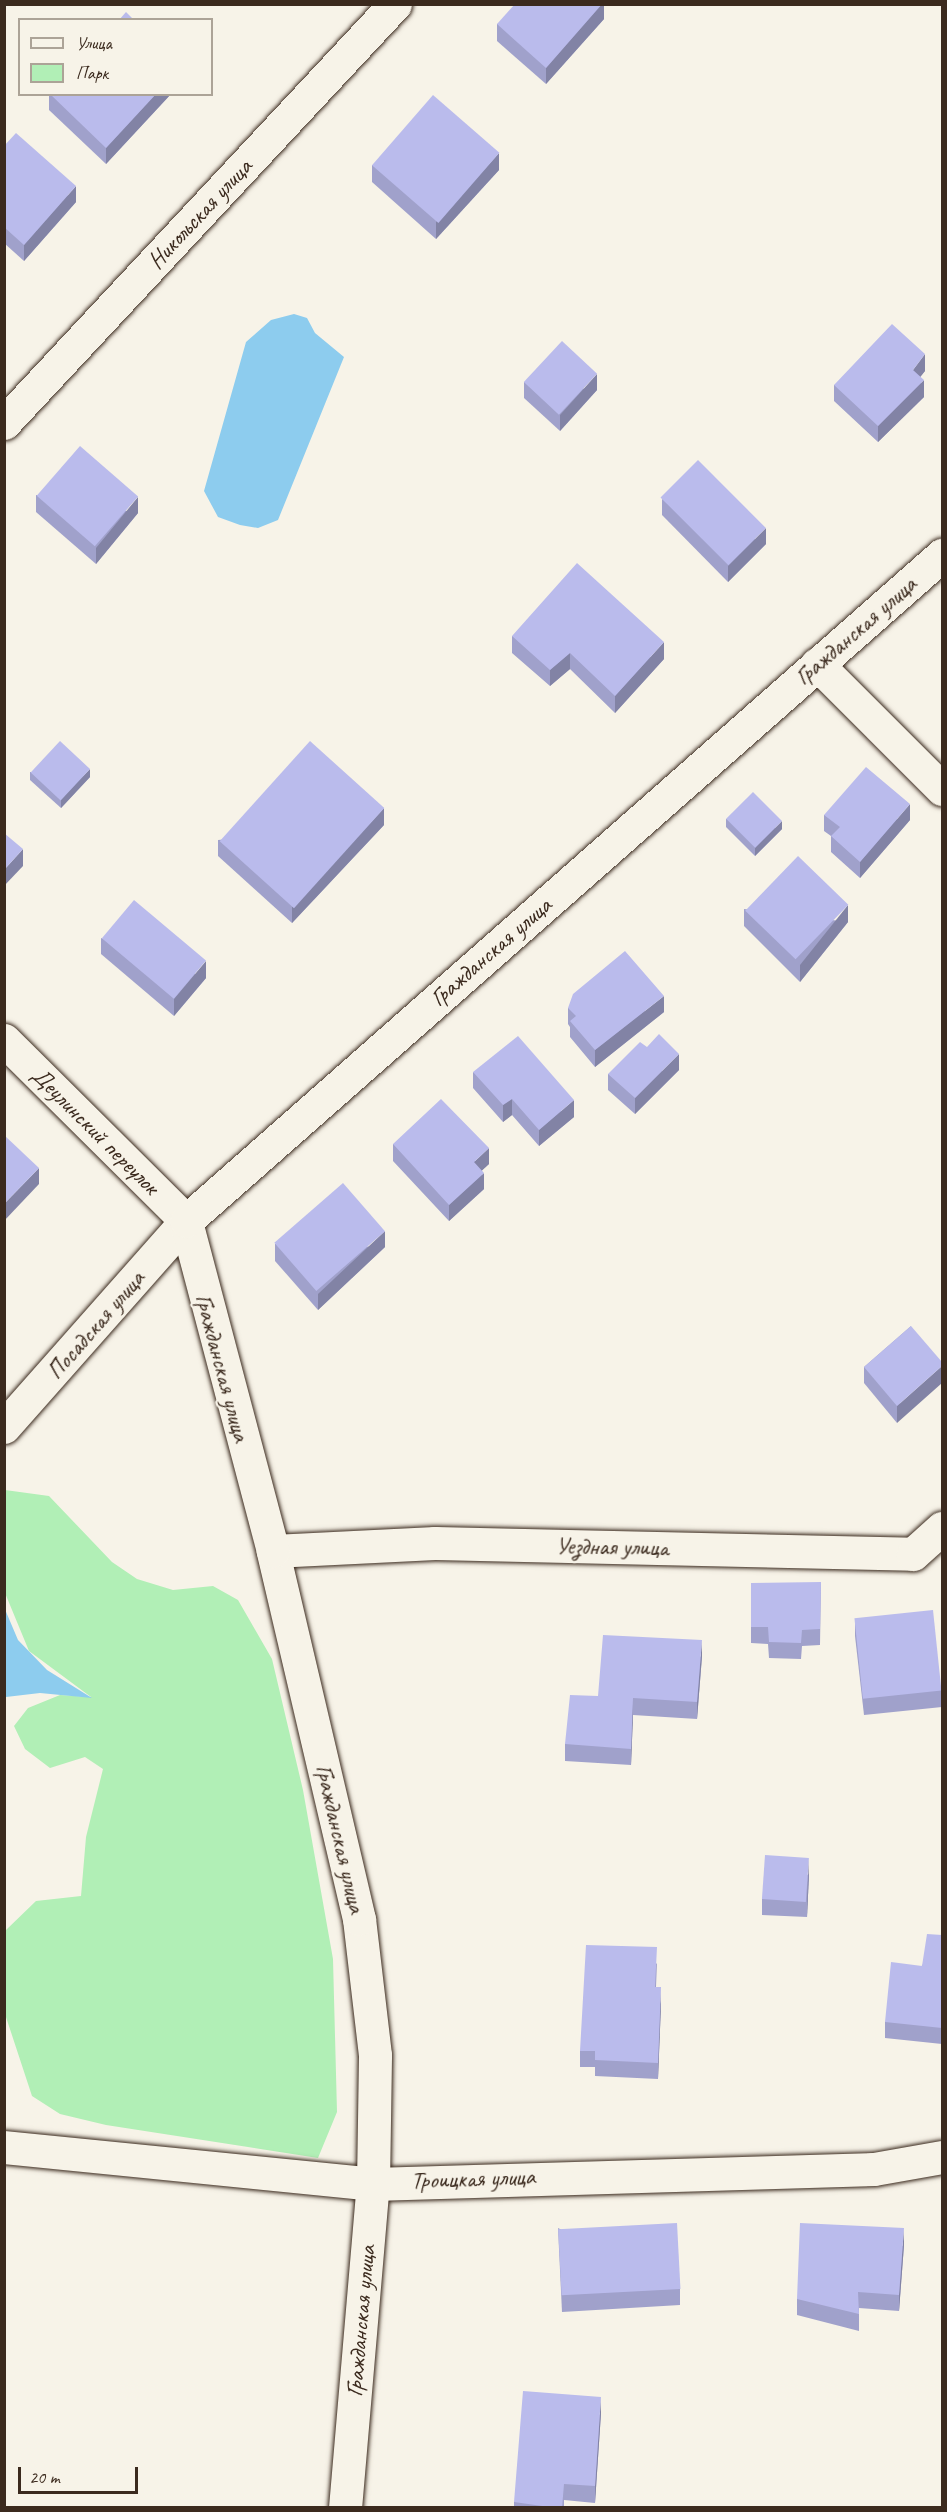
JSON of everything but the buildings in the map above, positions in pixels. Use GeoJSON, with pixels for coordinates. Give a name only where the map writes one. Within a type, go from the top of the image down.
{"type":"FeatureCollection","features":[{"type":"Feature","properties":{"kind":"street","name":"Никольская улица"},"geometry":{"type":"LineString","coordinates":[[4,423],[395,4]]}},
{"type":"Feature","properties":{"kind":"street","name":"Гражданская улица"},"geometry":{"type":"LineString","coordinates":[[345,2508],[373,2184],[375,2055],[359,1919],[273,1551],[186,1221],[942,555]]}},
{"type":"Feature","properties":{"kind":"street"},"geometry":{"type":"LineString","coordinates":[[817,664],[942,789]]}},
{"type":"Feature","properties":{"kind":"street","name":"Деулинский переулок"},"geometry":{"type":"LineString","coordinates":[[4,1040],[186,1221]]}},
{"type":"Feature","properties":{"kind":"street","name":"Посадская улица"},"geometry":{"type":"LineString","coordinates":[[4,1427],[186,1221]]}},
{"type":"Feature","properties":{"kind":"street","name":"Уездная улица"},"geometry":{"type":"LineString","coordinates":[[273,1551],[435,1543],[913,1554],[942,1528]]}},
{"type":"Feature","properties":{"kind":"street","name":"Троицкая улица"},"geometry":{"type":"LineString","coordinates":[[4,2148],[373,2184],[874,2169],[942,2157]]}},
{"type":"Feature","properties":{"kind":"green space"},"geometry":{"type":"Polygon","coordinates":[[[5,1490],[49,1496],[112,1562],[137,1579],[173,1590],[213,1586],[238,1600],[272,1659],[303,1790],[333,1959],[337,2112],[318,2158],[106,2125],[60,2114],[32,2096],[5,2014],[6,1930],[36,1901],[81,1896],[86,1837],[103,1769],[85,1757],[50,1768],[25,1749],[14,1726],[28,1708],[60,1695],[91,1697],[29,1651],[5,1593],[5,1490]]]}},
{"type":"Feature","properties":{"kind":"water"},"geometry":{"type":"Polygon","coordinates":[[[294,314],[307,318],[315,333],[344,357],[278,520],[258,528],[240,525],[218,517],[204,491],[246,342],[271,320],[294,314]]]}},
{"type":"Feature","properties":{"kind":"water"},"geometry":{"type":"Polygon","coordinates":[[[4,1607],[18,1640],[47,1670],[92,1698],[40,1693],[6,1697],[4,1607]]]}}]}
